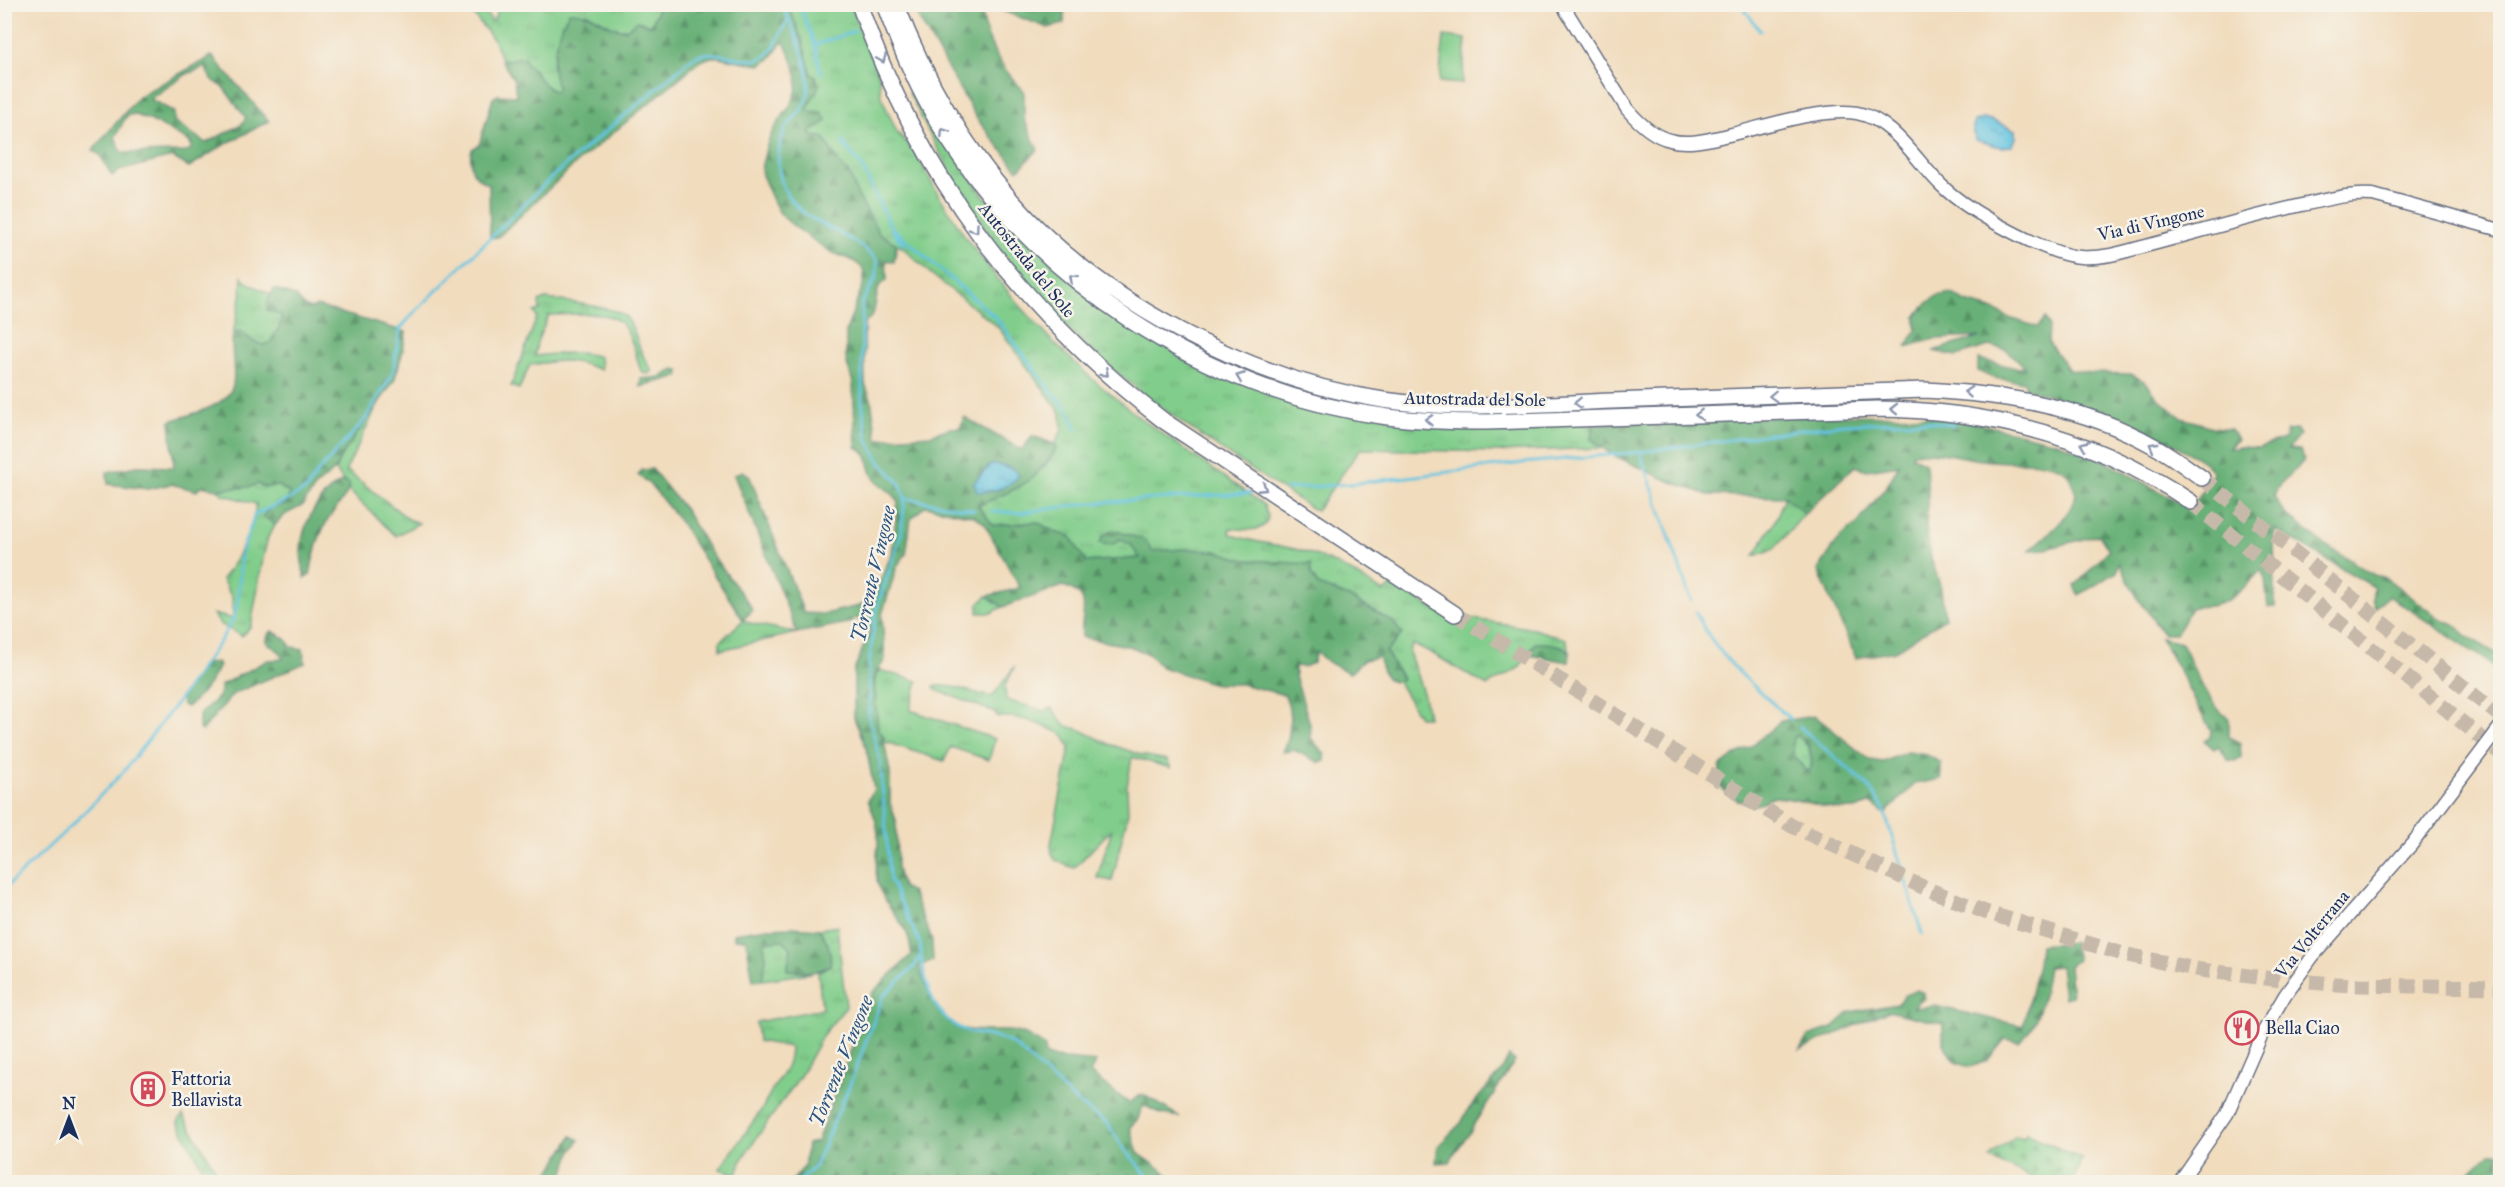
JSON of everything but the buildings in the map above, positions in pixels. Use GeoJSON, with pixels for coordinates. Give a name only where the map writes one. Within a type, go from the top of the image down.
{"type":"FeatureCollection","features":[{"type":"Feature","properties":{"kind":"highway","name":"Autostrada del Sole"},"geometry":{"type":"LineString","coordinates":[[859,4],[900,101],[940,177],[989,249],[1017,284],[1066,337],[1122,388],[1164,421],[1455,614]]}},
{"type":"Feature","properties":{"kind":"highway","name":"Autostrada del Sole"},"geometry":{"type":"LineString","coordinates":[[884,4],[899,45],[938,123],[964,162],[1001,210],[1081,285],[1132,322],[1187,353],[1242,378],[1333,407],[1387,417],[1441,422],[1877,409],[1922,409],[1970,414],[2025,426],[2072,440],[2117,458],[2162,482],[2191,502]]}},
{"type":"Feature","properties":{"kind":"highway","name":"Autostrada del Sole"},"geometry":{"type":"LineString","coordinates":[[896,4],[919,58],[950,117],[974,153],[1012,201],[1039,229],[1082,266],[1138,306],[1194,338],[1250,363],[1338,390],[1372,397],[1465,406],[1925,390],[1973,393],[2036,402],[2099,421],[2152,445],[2202,478]]}},
{"type":"Feature","properties":{"kind":"street","name":"Via di Vingone"},"geometry":{"type":"LineString","coordinates":[[1562,4],[1627,109],[1637,122],[1652,132],[1670,140],[1694,142],[1815,115],[1837,112],[1858,113],[1888,128],[1942,186],[1982,216],[2041,245],[2081,257],[2120,252],[2266,213],[2356,194],[2373,195],[2500,230]]}},
{"type":"Feature","properties":{"kind":"street","name":"Via Volterrana"},"geometry":{"type":"LineString","coordinates":[[2180,1182],[2227,1114],[2262,1034],[2285,995],[2313,956],[2418,836],[2500,727]]}},
{"type":"Feature","properties":{"kind":"green space"},"geometry":{"type":"Polygon","coordinates":[[[476,5],[479,5],[493,22],[500,5],[660,5],[651,25],[629,29],[616,28],[587,13],[565,18],[552,64],[558,87],[555,92],[538,80],[535,71],[526,64],[524,57],[502,61],[493,39],[472,13],[476,5]]]}},
{"type":"Feature","properties":{"kind":"green space"},"geometry":{"type":"Polygon","coordinates":[[[660,5],[787,5],[804,47],[811,74],[816,77],[819,85],[808,111],[821,112],[827,121],[809,133],[824,138],[838,162],[850,175],[856,192],[879,233],[897,245],[894,262],[886,260],[887,280],[879,286],[873,315],[864,324],[865,384],[871,399],[877,439],[930,435],[950,428],[960,428],[964,417],[1022,450],[1032,436],[1055,444],[1057,448],[1049,460],[1032,478],[978,506],[993,525],[1037,522],[1057,533],[1070,536],[1086,562],[1140,558],[1131,545],[1120,539],[1111,544],[1100,543],[1103,536],[1113,530],[1145,540],[1152,551],[1187,549],[1216,551],[1245,560],[1311,564],[1311,574],[1318,585],[1351,598],[1393,622],[1402,634],[1386,652],[1402,679],[1398,682],[1393,682],[1387,677],[1378,657],[1364,660],[1350,673],[1328,662],[1316,652],[1313,663],[1304,667],[1295,666],[1295,676],[1310,724],[1311,738],[1325,755],[1325,761],[1320,763],[1294,750],[1283,752],[1290,724],[1285,695],[1241,684],[1215,684],[1161,667],[1150,655],[1132,647],[1082,637],[1083,600],[1073,590],[1063,586],[1003,607],[987,596],[1020,588],[984,523],[974,516],[925,506],[911,519],[906,554],[897,566],[882,615],[885,659],[874,677],[878,730],[883,735],[890,773],[890,803],[896,820],[897,868],[902,887],[912,892],[932,940],[933,961],[919,966],[924,980],[938,1008],[954,1025],[971,1030],[1020,1033],[1045,1047],[1045,1054],[1055,1058],[1096,1062],[1090,1073],[1129,1103],[1144,1095],[1180,1117],[1162,1114],[1145,1106],[1141,1109],[1138,1119],[1130,1127],[1138,1153],[1161,1169],[1172,1179],[1172,1182],[1035,1182],[1032,1178],[1026,1182],[791,1182],[804,1167],[807,1144],[817,1142],[872,993],[911,955],[908,935],[884,897],[877,880],[878,835],[876,820],[868,800],[874,789],[866,747],[854,718],[854,671],[870,630],[856,617],[852,622],[797,633],[734,475],[742,471],[749,475],[804,613],[824,614],[859,606],[874,596],[892,553],[898,501],[874,478],[866,455],[856,447],[853,383],[846,360],[846,331],[864,282],[864,271],[855,262],[830,251],[805,235],[782,216],[762,175],[761,170],[769,139],[796,93],[797,80],[793,63],[783,41],[770,59],[761,65],[718,57],[700,61],[573,166],[498,237],[490,238],[489,184],[475,175],[471,166],[472,149],[479,145],[493,98],[498,95],[516,96],[514,80],[502,61],[524,57],[526,64],[546,86],[555,92],[558,87],[553,70],[555,49],[569,12],[585,14],[618,29],[625,30],[637,21],[651,25],[660,5]],[[990,465],[974,483],[991,491],[1016,479],[1009,467],[990,465]]]}},
{"type":"Feature","properties":{"kind":"green space"},"geometry":{"type":"Polygon","coordinates":[[[787,5],[851,5],[879,75],[881,96],[897,132],[915,152],[968,241],[1014,299],[1052,341],[1091,378],[1140,418],[1264,505],[1268,518],[1262,527],[1252,530],[1230,528],[1230,534],[1310,553],[1343,568],[1383,592],[1395,585],[1431,608],[1445,614],[1534,629],[1566,639],[1570,652],[1562,646],[1535,643],[1519,668],[1487,686],[1430,652],[1412,644],[1409,652],[1424,696],[1428,717],[1419,717],[1398,682],[1402,678],[1386,652],[1402,634],[1393,622],[1351,598],[1318,585],[1311,574],[1270,561],[1245,560],[1216,551],[1187,549],[1152,551],[1120,539],[1131,545],[1141,558],[1086,562],[1070,536],[1057,533],[1037,522],[993,526],[977,506],[1023,485],[1040,471],[1057,448],[1055,444],[1062,430],[1061,413],[998,327],[931,274],[903,248],[879,233],[856,192],[850,175],[838,162],[824,138],[813,136],[809,132],[815,130],[821,112],[808,111],[809,101],[816,94],[802,40],[787,5]]]}},
{"type":"Feature","properties":{"kind":"green space"},"geometry":{"type":"Polygon","coordinates":[[[911,5],[982,5],[989,41],[994,52],[1007,72],[1024,91],[1024,119],[1038,150],[1018,170],[977,119],[911,5]]]}},
{"type":"Feature","properties":{"kind":"green space"},"geometry":{"type":"Polygon","coordinates":[[[987,5],[1065,5],[1064,24],[1048,28],[987,5]]]}},
{"type":"Feature","properties":{"kind":"green space"},"geometry":{"type":"Polygon","coordinates":[[[1444,36],[1466,39],[1462,84],[1439,82],[1444,36]]]}},
{"type":"Feature","properties":{"kind":"green space"},"geometry":{"type":"Polygon","coordinates":[[[212,56],[269,121],[189,167],[172,157],[119,171],[112,176],[100,155],[93,150],[139,96],[212,56]],[[205,67],[187,74],[150,99],[174,112],[174,121],[206,143],[241,125],[246,118],[223,87],[211,79],[205,67]],[[133,114],[126,117],[115,137],[122,153],[186,152],[191,149],[190,142],[152,121],[133,114]]]}},
{"type":"Feature","properties":{"kind":"green space"},"geometry":{"type":"Polygon","coordinates":[[[914,90],[983,195],[1181,359],[1348,414],[1593,424],[1591,439],[1603,448],[1497,452],[1360,449],[1316,511],[1156,404],[1097,355],[1043,303],[1020,276],[978,218],[959,187],[909,93],[914,90]]]}},
{"type":"Feature","properties":{"kind":"green space"},"geometry":{"type":"Polygon","coordinates":[[[242,277],[246,282],[272,295],[268,300],[275,312],[281,315],[279,329],[271,342],[264,345],[254,342],[240,331],[233,334],[241,297],[242,277]]]}},
{"type":"Feature","properties":{"kind":"green space"},"geometry":{"type":"Polygon","coordinates":[[[274,289],[295,296],[304,306],[311,309],[317,306],[406,332],[394,381],[340,458],[335,470],[317,485],[302,506],[286,514],[275,525],[263,516],[271,508],[288,503],[289,492],[278,486],[264,487],[258,484],[249,487],[218,489],[200,486],[197,491],[171,484],[148,489],[108,484],[107,472],[137,466],[174,467],[170,421],[206,409],[230,393],[234,379],[233,334],[240,331],[254,342],[264,345],[271,342],[282,319],[281,315],[267,310],[268,300],[274,289]]]}},
{"type":"Feature","properties":{"kind":"green space"},"geometry":{"type":"Polygon","coordinates":[[[1951,293],[1966,302],[1992,309],[2009,318],[2038,327],[2045,318],[2049,326],[2048,342],[2069,370],[2131,374],[2146,382],[2157,397],[2182,418],[2212,427],[2231,429],[2237,440],[2228,449],[2258,448],[2284,439],[2287,431],[2297,430],[2300,435],[2288,449],[2300,450],[2304,460],[2279,486],[2274,497],[2284,513],[2325,545],[2374,575],[2386,578],[2439,618],[2454,624],[2467,636],[2500,656],[2500,670],[2389,596],[2375,608],[2372,600],[2374,587],[2274,529],[2275,607],[2268,607],[2265,579],[2261,570],[2250,582],[2225,601],[2210,606],[2191,608],[2176,634],[2163,634],[2136,595],[2119,563],[2117,572],[2079,595],[2075,586],[2109,550],[2099,535],[2046,549],[2030,550],[2058,525],[2073,503],[2076,494],[2064,470],[2048,464],[1981,460],[1933,452],[1914,453],[1912,456],[1926,464],[1928,495],[1926,527],[1931,558],[1941,588],[1945,618],[1895,651],[1856,658],[1818,570],[1840,537],[1858,523],[1888,484],[1899,465],[1867,470],[1855,466],[1805,513],[1785,497],[1708,495],[1669,481],[1611,454],[1591,439],[1593,424],[1822,415],[1946,416],[2057,442],[2105,461],[2191,509],[2213,474],[2203,462],[2170,442],[2110,415],[2025,388],[2025,382],[1993,378],[1978,371],[1978,359],[2016,368],[2025,367],[2007,350],[1989,346],[1957,356],[1933,351],[1980,337],[1934,339],[1906,347],[1916,331],[1916,317],[1924,306],[1937,296],[1951,293]]]}},
{"type":"Feature","properties":{"kind":"green space"},"geometry":{"type":"Polygon","coordinates":[[[545,299],[588,305],[621,313],[631,325],[652,372],[647,374],[641,371],[628,333],[615,319],[598,314],[549,315],[537,342],[535,356],[568,353],[592,355],[600,357],[601,370],[582,363],[566,361],[530,365],[519,389],[511,386],[537,317],[534,312],[540,310],[539,302],[545,299]]]}},
{"type":"Feature","properties":{"kind":"green space"},"geometry":{"type":"Polygon","coordinates":[[[675,369],[679,370],[679,376],[640,387],[641,379],[661,377],[675,369]]]}},
{"type":"Feature","properties":{"kind":"green space"},"geometry":{"type":"Polygon","coordinates":[[[382,396],[346,470],[410,520],[419,523],[396,536],[349,491],[349,484],[343,481],[335,470],[340,458],[382,396]]]}},
{"type":"Feature","properties":{"kind":"green space"},"geometry":{"type":"Polygon","coordinates":[[[652,469],[686,511],[710,552],[750,605],[752,610],[743,620],[678,519],[649,483],[638,475],[642,470],[652,469]]]}},
{"type":"Feature","properties":{"kind":"green space"},"geometry":{"type":"Polygon","coordinates":[[[343,481],[349,484],[347,492],[324,527],[315,550],[310,575],[305,578],[301,550],[308,520],[326,493],[343,481]]]}},
{"type":"Feature","properties":{"kind":"green space"},"geometry":{"type":"Polygon","coordinates":[[[253,484],[264,487],[278,486],[289,492],[288,503],[271,508],[263,515],[275,525],[268,537],[264,553],[251,626],[242,636],[220,624],[213,614],[233,619],[232,598],[222,579],[244,544],[256,504],[222,494],[218,489],[249,487],[253,484]]]}},
{"type":"Feature","properties":{"kind":"green space"},"geometry":{"type":"Polygon","coordinates":[[[1785,497],[1805,513],[1774,549],[1754,556],[1775,521],[1785,497]]]}},
{"type":"Feature","properties":{"kind":"green space"},"geometry":{"type":"Polygon","coordinates":[[[987,596],[1003,607],[991,613],[978,613],[978,605],[987,596]]]}},
{"type":"Feature","properties":{"kind":"green space"},"geometry":{"type":"Polygon","coordinates":[[[743,620],[797,633],[720,650],[720,642],[743,620]]]}},
{"type":"Feature","properties":{"kind":"green space"},"geometry":{"type":"Polygon","coordinates":[[[272,631],[286,639],[291,647],[303,649],[305,663],[233,694],[202,731],[199,729],[199,715],[217,698],[221,685],[268,660],[283,659],[280,652],[266,642],[272,631]]]}},
{"type":"Feature","properties":{"kind":"green space"},"geometry":{"type":"Polygon","coordinates":[[[2160,638],[2181,643],[2207,694],[2229,719],[2229,737],[2240,743],[2241,757],[2235,761],[2228,760],[2218,746],[2214,749],[2205,741],[2210,737],[2211,730],[2160,638]]]}},
{"type":"Feature","properties":{"kind":"green space"},"geometry":{"type":"Polygon","coordinates":[[[1535,643],[1550,643],[1562,647],[1570,652],[1569,662],[1529,655],[1535,643]]]}},
{"type":"Feature","properties":{"kind":"green space"},"geometry":{"type":"Polygon","coordinates":[[[217,662],[219,665],[216,671],[201,693],[187,707],[182,704],[181,696],[204,664],[217,662]]]}},
{"type":"Feature","properties":{"kind":"green space"},"geometry":{"type":"Polygon","coordinates":[[[1015,666],[1005,686],[1006,700],[1045,711],[1052,708],[1069,727],[1141,755],[1167,760],[1171,768],[1132,757],[1127,786],[1128,813],[1112,881],[1097,878],[1112,829],[1074,868],[1056,860],[1052,855],[1051,844],[1070,748],[1064,735],[1024,719],[998,717],[994,712],[936,690],[934,686],[950,686],[992,697],[1015,666]]]}},
{"type":"Feature","properties":{"kind":"green space"},"geometry":{"type":"Polygon","coordinates":[[[879,670],[918,681],[910,710],[995,739],[989,760],[951,747],[944,761],[885,742],[878,730],[874,699],[874,684],[879,670]]]}},
{"type":"Feature","properties":{"kind":"green space"},"geometry":{"type":"Polygon","coordinates":[[[1815,716],[1870,760],[1883,762],[1907,752],[1927,755],[1941,763],[1941,779],[1915,784],[1885,814],[1871,803],[1855,809],[1843,809],[1770,797],[1756,805],[1749,804],[1735,798],[1716,784],[1721,766],[1750,747],[1781,721],[1815,716]],[[1797,735],[1793,738],[1793,754],[1805,770],[1810,771],[1811,755],[1808,746],[1797,735]]]}},
{"type":"Feature","properties":{"kind":"green space"},"geometry":{"type":"Polygon","coordinates":[[[1796,735],[1809,751],[1810,771],[1805,770],[1793,754],[1793,738],[1796,735]]]}},
{"type":"Feature","properties":{"kind":"green space"},"geometry":{"type":"Polygon","coordinates":[[[837,926],[846,1007],[824,1033],[800,1076],[742,1159],[737,1174],[720,1169],[764,1106],[784,1071],[789,1056],[790,1047],[758,1041],[756,1022],[822,1009],[818,972],[830,965],[828,944],[819,929],[837,926]]]}},
{"type":"Feature","properties":{"kind":"green space"},"geometry":{"type":"Polygon","coordinates":[[[793,927],[819,929],[830,950],[830,965],[814,972],[787,970],[791,948],[783,940],[768,941],[764,944],[766,958],[762,980],[753,981],[746,939],[734,939],[734,933],[793,927]]]}},
{"type":"Feature","properties":{"kind":"green space"},"geometry":{"type":"Polygon","coordinates":[[[783,939],[791,948],[787,969],[810,973],[762,980],[766,957],[764,944],[768,941],[783,939]]]}},
{"type":"Feature","properties":{"kind":"green space"},"geometry":{"type":"Polygon","coordinates":[[[2073,942],[2077,960],[2069,966],[2072,996],[2064,998],[2060,966],[2048,967],[2040,1008],[2032,1026],[2019,1042],[2005,1039],[1987,1061],[1970,1067],[1957,1063],[1943,1044],[1943,1024],[1888,1011],[1800,1050],[1808,1036],[1832,1028],[1850,1012],[1898,1004],[1905,995],[1917,990],[1924,993],[1925,999],[1919,1001],[1914,1008],[1935,1006],[2023,1026],[2038,964],[2040,945],[2073,942]]]}},
{"type":"Feature","properties":{"kind":"green space"},"geometry":{"type":"Polygon","coordinates":[[[1509,1056],[1515,1061],[1470,1133],[1450,1162],[1436,1163],[1438,1146],[1461,1123],[1468,1110],[1502,1070],[1509,1056]]]}},
{"type":"Feature","properties":{"kind":"green space"},"geometry":{"type":"Polygon","coordinates":[[[183,1115],[223,1182],[210,1182],[178,1122],[183,1115]]]}},
{"type":"Feature","properties":{"kind":"green space"},"geometry":{"type":"Polygon","coordinates":[[[2026,1133],[2082,1159],[2072,1182],[2041,1182],[1990,1159],[2016,1136],[2024,1138],[2026,1133]]]}},
{"type":"Feature","properties":{"kind":"green space"},"geometry":{"type":"Polygon","coordinates":[[[572,1136],[579,1140],[572,1151],[560,1182],[544,1182],[572,1136]]]}},
{"type":"Feature","properties":{"kind":"green space"},"geometry":{"type":"Polygon","coordinates":[[[2490,1153],[2500,1153],[2500,1182],[2463,1182],[2472,1170],[2490,1153]]]}},
{"type":"Feature","properties":{"kind":"water"},"geometry":{"type":"Polygon","coordinates":[[[1992,120],[2015,130],[2016,138],[2012,146],[2000,147],[1976,140],[1973,129],[1974,121],[1992,120]]]}},
{"type":"Feature","properties":{"kind":"water"},"geometry":{"type":"Polygon","coordinates":[[[995,464],[1015,470],[1019,476],[1000,488],[977,492],[974,483],[990,465],[995,464]]]}},
{"type":"Feature","properties":{"kind":"waterway","name":"Torrente Vingone"},"geometry":{"type":"LineString","coordinates":[[782,4],[802,52],[808,79],[806,101],[786,127],[781,138],[778,163],[783,187],[806,215],[857,243],[878,262],[876,278],[862,303],[862,401],[867,439],[880,462],[899,482],[905,498],[901,535],[876,610],[869,664],[869,717],[880,760],[890,880],[920,943],[921,954],[915,966],[883,996],[849,1087],[815,1166],[798,1182]]}},
{"type":"Feature","properties":{"kind":"waterway"},"geometry":{"type":"LineString","coordinates":[[799,4],[815,45],[821,73]]}},
{"type":"Feature","properties":{"kind":"waterway"},"geometry":{"type":"LineString","coordinates":[[1741,4],[1760,31]]}},
{"type":"Feature","properties":{"kind":"waterway"},"geometry":{"type":"LineString","coordinates":[[4,889],[73,824],[124,771],[176,704],[233,619],[238,601],[241,554],[255,514],[307,489],[317,473],[364,421],[393,373],[400,329],[412,315],[555,174],[690,60],[707,54],[745,60],[762,58],[774,46],[789,18]]}},
{"type":"Feature","properties":{"kind":"waterway"},"geometry":{"type":"LineString","coordinates":[[815,45],[855,31]]}},
{"type":"Feature","properties":{"kind":"waterway"},"geometry":{"type":"LineString","coordinates":[[842,141],[862,167],[894,233],[904,245]]}},
{"type":"Feature","properties":{"kind":"waterway"},"geometry":{"type":"LineString","coordinates":[[891,227],[996,318],[1068,410],[1077,430]]}},
{"type":"Feature","properties":{"kind":"waterway"},"geometry":{"type":"LineString","coordinates":[[1286,489],[1640,452],[1844,424],[1925,421],[1954,425]]}},
{"type":"Feature","properties":{"kind":"waterway"},"geometry":{"type":"LineString","coordinates":[[1640,452],[1691,600]]}},
{"type":"Feature","properties":{"kind":"waterway"},"geometry":{"type":"LineString","coordinates":[[992,511],[1018,513],[1093,503],[1251,493]]}},
{"type":"Feature","properties":{"kind":"waterway"},"geometry":{"type":"LineString","coordinates":[[905,498],[974,510]]}},
{"type":"Feature","properties":{"kind":"waterway"},"geometry":{"type":"LineString","coordinates":[[1696,612],[1704,628],[1725,657],[1790,719]]}},
{"type":"Feature","properties":{"kind":"waterway"},"geometry":{"type":"LineString","coordinates":[[1800,727],[1867,785],[1883,807],[1922,934]]}},
{"type":"Feature","properties":{"kind":"waterway"},"geometry":{"type":"LineString","coordinates":[[921,957],[929,991],[940,1012],[948,1020],[969,1032],[998,1038],[1014,1045],[1077,1102],[1108,1124],[1122,1146],[1153,1182]]}},
{"type":"Feature","properties":{"kind":"waterway"},"geometry":{"type":"LineString","coordinates":[[2480,1182],[2488,1173],[2500,1170]]}},
{"type":"Feature","properties":{"kind":"tunnel"},"geometry":{"type":"LineString","coordinates":[[2202,478],[2500,716]]}},
{"type":"Feature","properties":{"kind":"tunnel"},"geometry":{"type":"LineString","coordinates":[[2191,502],[2500,753]]}},
{"type":"Feature","properties":{"kind":"tunnel"},"geometry":{"type":"LineString","coordinates":[[1455,614],[1792,826],[1925,888],[1985,912],[2123,954],[2201,970],[2281,980],[2350,985],[2500,987]]}},
{"type":"Feature","properties":{"kind":"place","name":"Bella Ciao"},"geometry":{"type":"Point","coordinates":[2242,1028]}},
{"type":"Feature","properties":{"kind":"place","name":"Fattoria Bellavista"},"geometry":{"type":"Point","coordinates":[148,1089]}}]}
